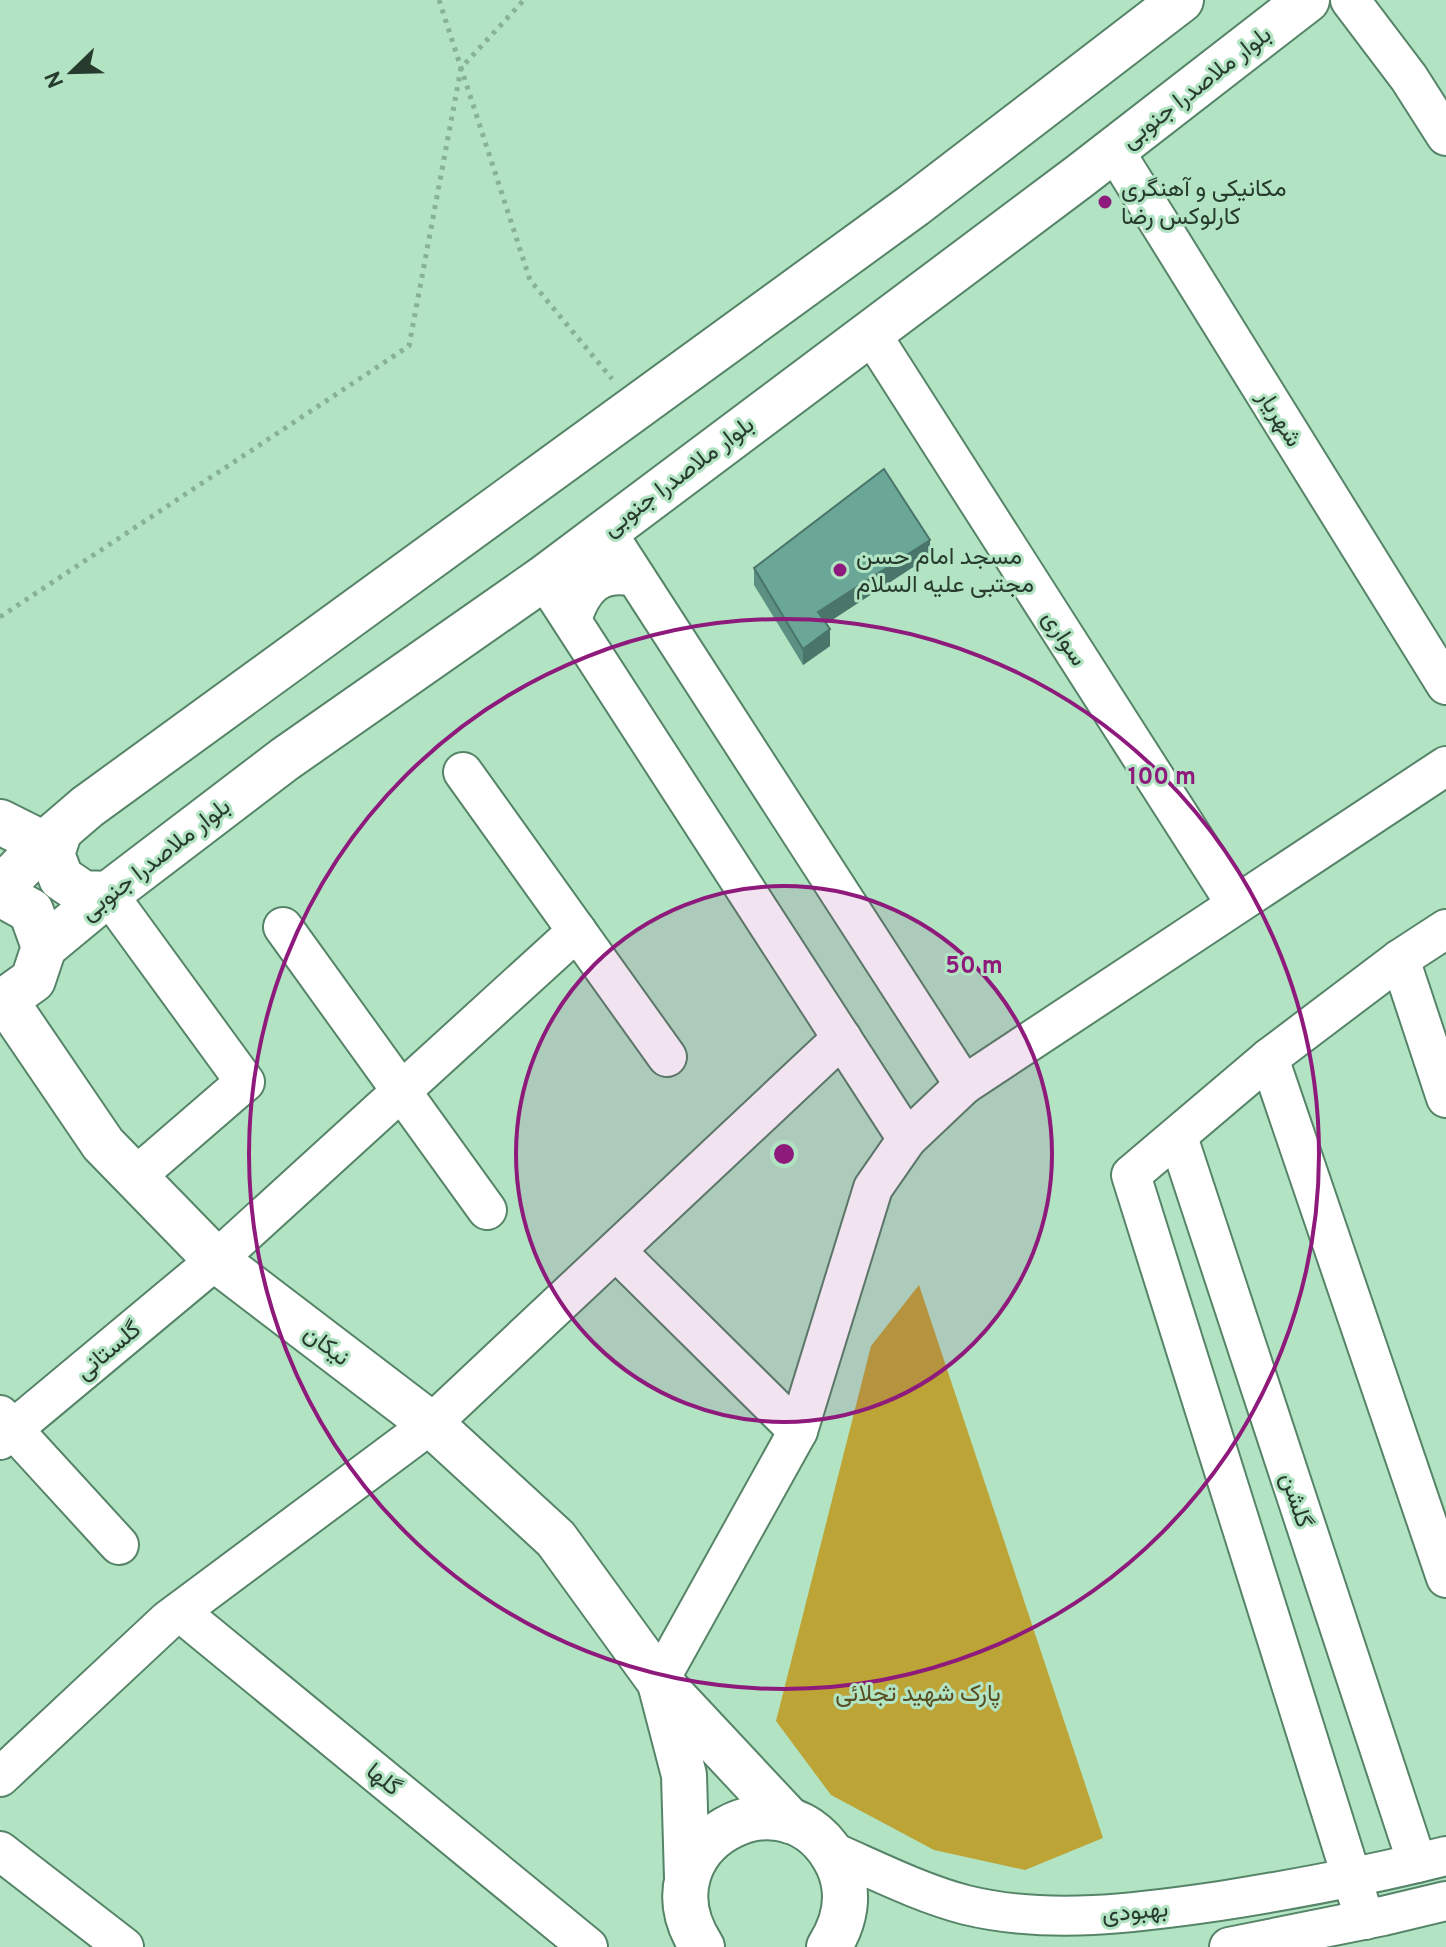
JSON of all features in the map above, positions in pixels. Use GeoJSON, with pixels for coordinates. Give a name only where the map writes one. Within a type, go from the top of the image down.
{"type":"FeatureCollection","features":[{"type":"Feature","properties":{"kind":"main road"},"geometry":{"type":"LineString","coordinates":[[2,1000],[33,980],[44,947],[31,911],[0,891],[51,838],[87,807],[914,205],[1181,0]]}},
{"type":"Feature","properties":{"kind":"main road","name":"بلوار ملاصدرا جنوبی"},"geometry":{"type":"LineString","coordinates":[[44,947],[108,894],[285,759],[544,578],[1114,150],[1307,0]]}},
{"type":"Feature","properties":{"kind":"main road"},"geometry":{"type":"LineString","coordinates":[[0,822],[51,838]]}},
{"type":"Feature","properties":{"kind":"main road"},"geometry":{"type":"LineString","coordinates":[[51,838],[52,854],[61,878],[83,893],[108,894]]}},
{"type":"Feature","properties":{"kind":"main road","name":"نیکان"},"geometry":{"type":"LineString","coordinates":[[2,1000],[103,1144],[216,1260],[431,1424],[556,1539],[659,1681]]}},
{"type":"Feature","properties":{"kind":"main road"},"geometry":{"type":"LineString","coordinates":[[659,1681],[790,1821]]}},
{"type":"Feature","properties":{"kind":"main road"},"geometry":{"type":"LineString","coordinates":[[659,1681],[684,1775],[686,1891],[691,1930],[702,1947]]}},
{"type":"Feature","properties":{"kind":"main road"},"geometry":{"type":"LineString","coordinates":[[678,1947],[686,1891],[697,1853],[715,1834],[738,1821],[764,1817],[790,1821],[813,1832],[831,1851],[843,1876],[846,1903],[840,1930],[829,1947]]}},
{"type":"Feature","properties":{"kind":"street"},"geometry":{"type":"LineString","coordinates":[[1350,0],[1409,78],[1446,136]]}},
{"type":"Feature","properties":{"kind":"street","name":"شهریار"},"geometry":{"type":"LineString","coordinates":[[1114,150],[1446,685]]}},
{"type":"Feature","properties":{"kind":"street","name":"سواری"},"geometry":{"type":"LineString","coordinates":[[870,332],[1235,903]]}},
{"type":"Feature","properties":{"kind":"street"},"geometry":{"type":"LineString","coordinates":[[606,531],[964,1085]]}},
{"type":"Feature","properties":{"kind":"street"},"geometry":{"type":"LineString","coordinates":[[572,620],[580,597],[600,578],[625,574],[635,577]]}},
{"type":"Feature","properties":{"kind":"street"},"geometry":{"type":"LineString","coordinates":[[544,578],[907,1139]]}},
{"type":"Feature","properties":{"kind":"street"},"geometry":{"type":"LineString","coordinates":[[659,1681],[798,1431],[873,1188],[907,1139],[964,1085],[1446,766]]}},
{"type":"Feature","properties":{"kind":"street"},"geometry":{"type":"LineString","coordinates":[[463,772],[667,1057]]}},
{"type":"Feature","properties":{"kind":"street"},"geometry":{"type":"LineString","coordinates":[[108,894],[245,1082],[135,1177]]}},
{"type":"Feature","properties":{"kind":"street"},"geometry":{"type":"LineString","coordinates":[[283,927],[487,1210]]}},
{"type":"Feature","properties":{"kind":"street"},"geometry":{"type":"LineString","coordinates":[[1365,1920],[1131,1175],[1269,1058],[1400,959],[1446,929]]}},
{"type":"Feature","properties":{"kind":"street","name":"گلستانی"},"geometry":{"type":"LineString","coordinates":[[4,1428],[216,1260],[577,931]]}},
{"type":"Feature","properties":{"kind":"street"},"geometry":{"type":"LineString","coordinates":[[1400,959],[1446,1098]]}},
{"type":"Feature","properties":{"kind":"street"},"geometry":{"type":"LineString","coordinates":[[0,1777],[180,1612],[431,1424],[842,1038]]}},
{"type":"Feature","properties":{"kind":"street"},"geometry":{"type":"LineString","coordinates":[[1269,1058],[1446,1578]]}},
{"type":"Feature","properties":{"kind":"street","name":"گلشن"},"geometry":{"type":"LineString","coordinates":[[1178,1137],[1432,1859]]}},
{"type":"Feature","properties":{"kind":"street"},"geometry":{"type":"LineString","coordinates":[[616,1251],[798,1431]]}},
{"type":"Feature","properties":{"kind":"street"},"geometry":{"type":"LineString","coordinates":[[4,1428],[119,1545]]}},
{"type":"Feature","properties":{"kind":"street","name":"گلها"},"geometry":{"type":"LineString","coordinates":[[180,1612],[588,1947]]}},
{"type":"Feature","properties":{"kind":"street"},"geometry":{"type":"LineString","coordinates":[[0,1851],[124,1947]]}},
{"type":"Feature","properties":{"kind":"street","name":"بهبودی"},"geometry":{"type":"LineString","coordinates":[[831,1851],[929,1893],[967,1905],[1034,1915],[1092,1915],[1173,1908],[1294,1890],[1432,1859]]}},
{"type":"Feature","properties":{"kind":"street"},"geometry":{"type":"LineString","coordinates":[[1229,1947],[1283,1942],[1446,1901]]}},
{"type":"Feature","properties":{"kind":"path"},"geometry":{"type":"LineString","coordinates":[[439,0],[530,280],[636,408]]}},
{"type":"Feature","properties":{"kind":"path"},"geometry":{"type":"LineString","coordinates":[[0,617],[409,346],[461,68],[524,0]]}},
{"type":"Feature","properties":{"kind":"green space","name":"پارک شهید تجلائی"},"geometry":{"type":"Polygon","coordinates":[[[919,1285],[1103,1838],[1025,1870],[934,1850],[831,1795],[776,1721],[871,1346],[919,1285]]]}},
{"type":"Feature","properties":{"kind":"building","name":"مسجد امام حسن مجتبی علیه السلام"},"geometry":{"type":"Polygon","coordinates":[[[884,469],[930,540],[818,612],[830,629],[803,649],[754,568],[884,469]]]}},
{"type":"Feature","properties":{"kind":"place","name":"مکانیکی و آهنگری کارلوکس رضا"},"geometry":{"type":"Point","coordinates":[1105,202]}},
{"type":"Feature","properties":{"kind":"place","name":"مسجد امام حسن مجتبی علیه السلام"},"geometry":{"type":"Point","coordinates":[840,570]}}]}
